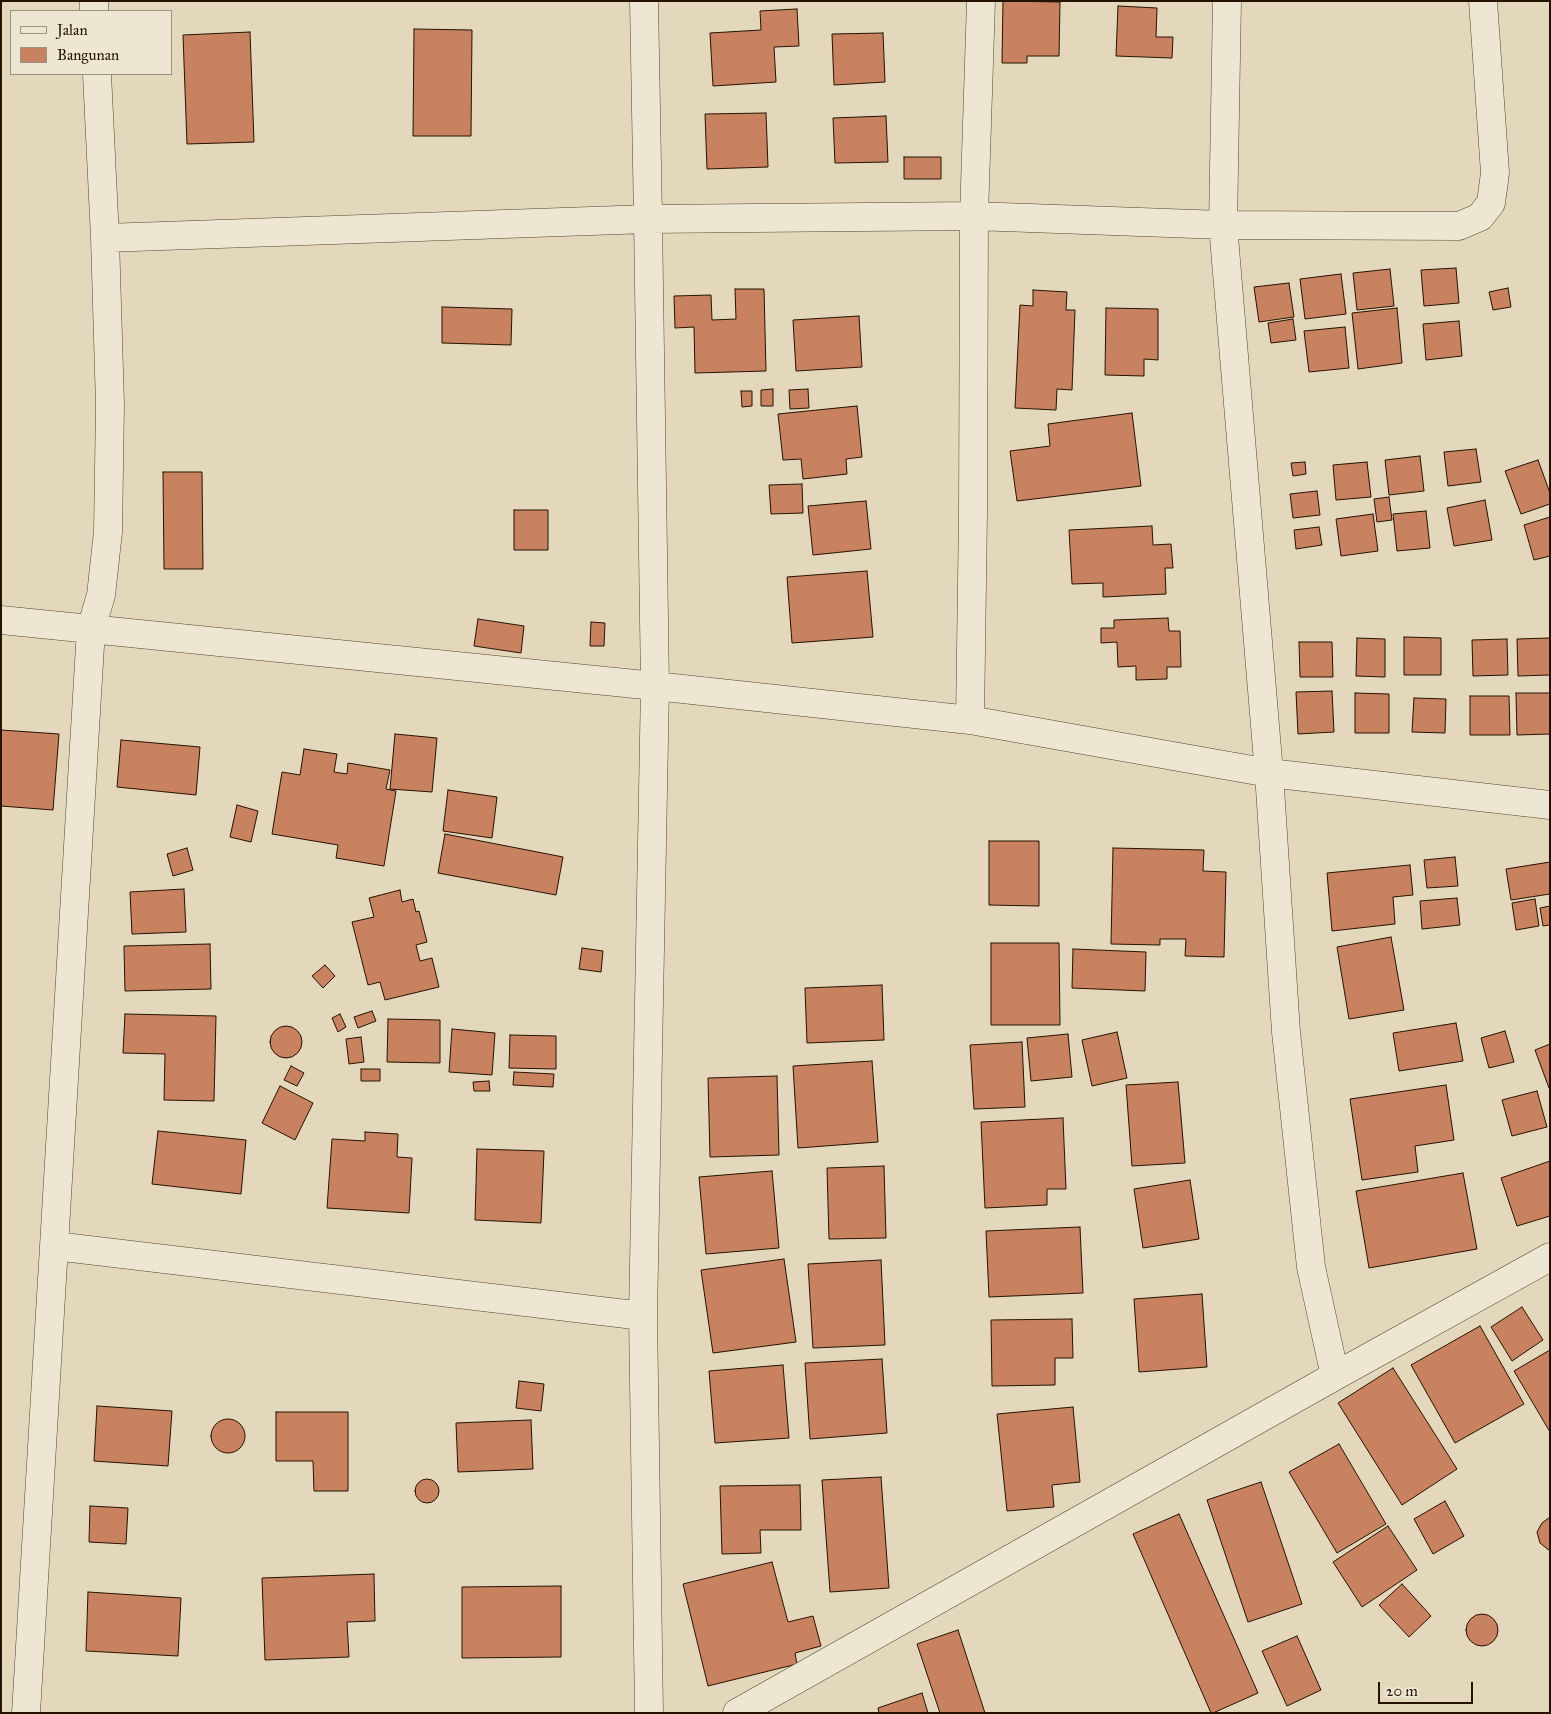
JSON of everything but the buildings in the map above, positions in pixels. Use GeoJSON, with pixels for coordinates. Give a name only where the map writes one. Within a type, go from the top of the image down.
{"type":"FeatureCollection","features":[{"type":"Feature","properties":{"kind":"street"},"geometry":{"type":"LineString","coordinates":[[644,1],[654,686],[643,1316],[649,1713]]}},
{"type":"Feature","properties":{"kind":"street"},"geometry":{"type":"LineString","coordinates":[[970,720],[974,216],[981,1]]}},
{"type":"Feature","properties":{"kind":"street"},"geometry":{"type":"LineString","coordinates":[[1227,1],[1223,225],[1269,773],[1286,1032],[1311,1267],[1335,1376]]}},
{"type":"Feature","properties":{"kind":"street"},"geometry":{"type":"LineString","coordinates":[[105,238],[648,219],[974,216],[1223,225],[1459,226],[1480,217],[1491,203],[1495,172],[1483,1]]}},
{"type":"Feature","properties":{"kind":"street"},"geometry":{"type":"LineString","coordinates":[[26,1713],[91,630],[101,595],[108,532],[110,405],[105,238],[97,75]]}},
{"type":"Feature","properties":{"kind":"street"},"geometry":{"type":"LineString","coordinates":[[1,620],[970,720],[1269,773],[1550,805]]}},
{"type":"Feature","properties":{"kind":"street"},"geometry":{"type":"LineString","coordinates":[[55,1246],[643,1316]]}},
{"type":"Feature","properties":{"kind":"street"},"geometry":{"type":"LineString","coordinates":[[737,1713],[1335,1376],[1550,1258]]}}]}
